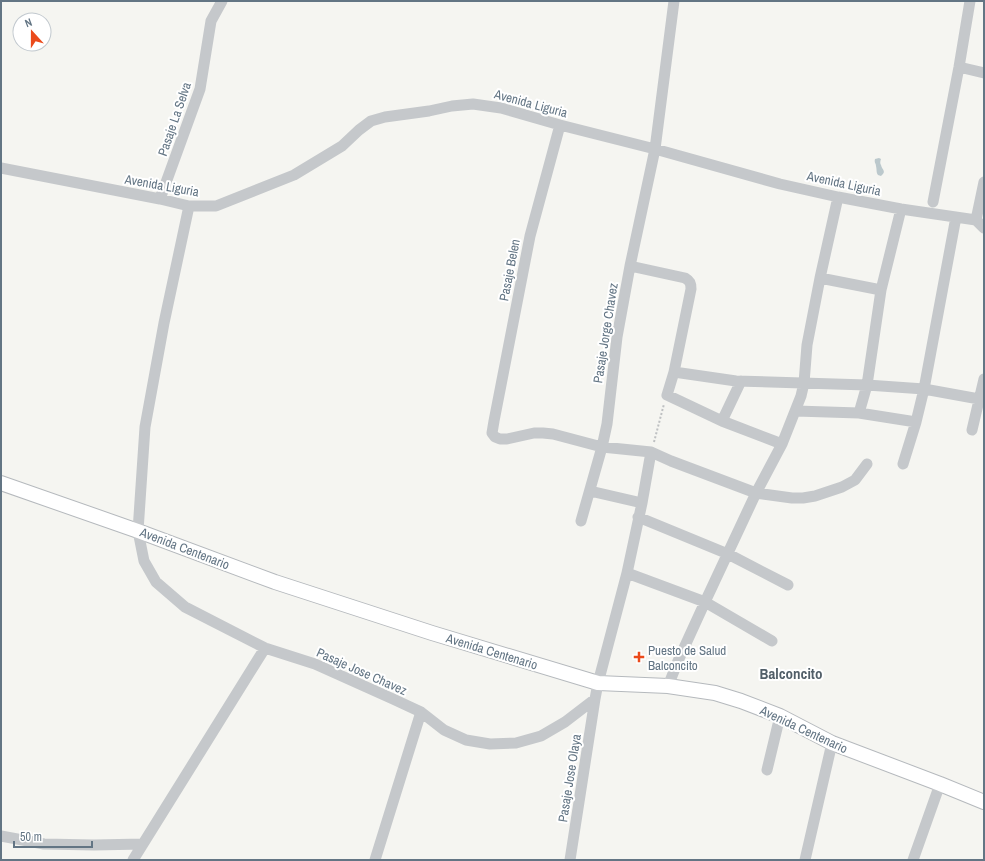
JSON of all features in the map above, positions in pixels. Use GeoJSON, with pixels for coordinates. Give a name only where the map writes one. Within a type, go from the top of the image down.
{"type":"FeatureCollection","features":[{"type":"Feature","properties":{"kind":"main road","name":"Avenida Centenario"},"geometry":{"type":"LineString","coordinates":[[1,483],[138,530],[282,584],[432,633],[598,683],[668,686],[715,693],[741,701],[780,716],[832,743],[984,802]]}},
{"type":"Feature","properties":{"kind":"street","name":"Pasaje La Selva"},"geometry":{"type":"LineString","coordinates":[[160,199],[200,89],[211,21],[222,1]]}},
{"type":"Feature","properties":{"kind":"street","name":"Pasaje Jorge Chavez"},"geometry":{"type":"LineString","coordinates":[[581,521],[607,424],[616,337],[655,149],[674,1]]}},
{"type":"Feature","properties":{"kind":"street"},"geometry":{"type":"LineString","coordinates":[[933,202],[970,1]]}},
{"type":"Feature","properties":{"kind":"street"},"geometry":{"type":"LineString","coordinates":[[959,67],[984,73]]}},
{"type":"Feature","properties":{"kind":"street","name":"Avenida Liguria"},"geometry":{"type":"LineString","coordinates":[[1,168],[189,206],[216,206],[294,175],[342,146],[371,121],[385,117],[473,104],[501,108],[780,184],[900,209],[956,217],[980,224]]}},
{"type":"Feature","properties":{"kind":"street","name":"Pasaje Belen"},"geometry":{"type":"LineString","coordinates":[[560,125],[530,236],[492,433],[495,437],[500,439],[507,439],[534,433],[553,434],[602,447]]}},
{"type":"Feature","properties":{"kind":"street"},"geometry":{"type":"LineString","coordinates":[[980,224],[984,182]]}},
{"type":"Feature","properties":{"kind":"street"},"geometry":{"type":"LineString","coordinates":[[668,686],[704,602],[756,493],[782,444],[796,411],[804,383],[807,345],[838,197]]}},
{"type":"Feature","properties":{"kind":"street","name":"Pasaje Jose Chavez"},"geometry":{"type":"LineString","coordinates":[[189,206],[164,323],[145,427],[138,530],[144,561],[156,582],[185,607],[265,648],[314,664],[421,712],[444,730],[466,740],[490,744],[516,743],[541,736],[565,722],[595,700]]}},
{"type":"Feature","properties":{"kind":"street"},"geometry":{"type":"LineString","coordinates":[[859,413],[867,385],[882,290],[900,209]]}},
{"type":"Feature","properties":{"kind":"street"},"geometry":{"type":"LineString","coordinates":[[903,464],[924,389],[956,217]]}},
{"type":"Feature","properties":{"kind":"street"},"geometry":{"type":"LineString","coordinates":[[630,266],[685,278],[689,280],[691,284],[674,372],[667,395],[722,421],[782,444]]}},
{"type":"Feature","properties":{"kind":"street"},"geometry":{"type":"LineString","coordinates":[[820,278],[882,290]]}},
{"type":"Feature","properties":{"kind":"street"},"geometry":{"type":"LineString","coordinates":[[674,372],[741,381],[867,385],[924,389],[979,399]]}},
{"type":"Feature","properties":{"kind":"street"},"geometry":{"type":"LineString","coordinates":[[972,430],[984,379]]}},
{"type":"Feature","properties":{"kind":"street"},"geometry":{"type":"LineString","coordinates":[[722,421],[741,381]]}},
{"type":"Feature","properties":{"kind":"street"},"geometry":{"type":"LineString","coordinates":[[796,411],[859,413],[916,422]]}},
{"type":"Feature","properties":{"kind":"street"},"geometry":{"type":"LineString","coordinates":[[602,447],[651,452],[756,493],[792,498],[815,496],[842,487],[855,480],[867,464]]}},
{"type":"Feature","properties":{"kind":"street"},"geometry":{"type":"LineString","coordinates":[[595,700],[598,683],[627,573],[651,452]]}},
{"type":"Feature","properties":{"kind":"street"},"geometry":{"type":"LineString","coordinates":[[590,491],[642,503]]}},
{"type":"Feature","properties":{"kind":"street"},"geometry":{"type":"LineString","coordinates":[[638,517],[728,554],[788,586]]}},
{"type":"Feature","properties":{"kind":"street"},"geometry":{"type":"LineString","coordinates":[[627,573],[704,602],[772,641]]}},
{"type":"Feature","properties":{"kind":"street"},"geometry":{"type":"LineString","coordinates":[[133,860],[265,648]]}},
{"type":"Feature","properties":{"kind":"street","name":"Pasaje Jose Olaya"},"geometry":{"type":"LineString","coordinates":[[570,860],[595,700]]}},
{"type":"Feature","properties":{"kind":"street"},"geometry":{"type":"LineString","coordinates":[[375,860],[421,712]]}},
{"type":"Feature","properties":{"kind":"street"},"geometry":{"type":"LineString","coordinates":[[767,770],[780,716]]}},
{"type":"Feature","properties":{"kind":"street"},"geometry":{"type":"LineString","coordinates":[[805,860],[832,743]]}},
{"type":"Feature","properties":{"kind":"street"},"geometry":{"type":"LineString","coordinates":[[913,860],[940,784]]}},
{"type":"Feature","properties":{"kind":"street"},"geometry":{"type":"LineString","coordinates":[[1,836],[44,844],[143,844]]}},
{"type":"Feature","properties":{"kind":"path"},"geometry":{"type":"LineString","coordinates":[[651,452],[667,395]]}},
{"type":"Feature","properties":{"kind":"shaded area"},"geometry":{"type":"Polygon","coordinates":[[[875,159],[881,159],[880,164],[884,172],[881,176],[877,174],[875,161],[875,159]]]}},
{"type":"Feature","properties":{"kind":"place","name":"Puesto de Salud Balconcito"},"geometry":{"type":"Point","coordinates":[639,657]}},
{"type":"Feature","properties":{"kind":"district","name":"Balconcito"},"geometry":{"type":"Point","coordinates":[791,674]}}]}
